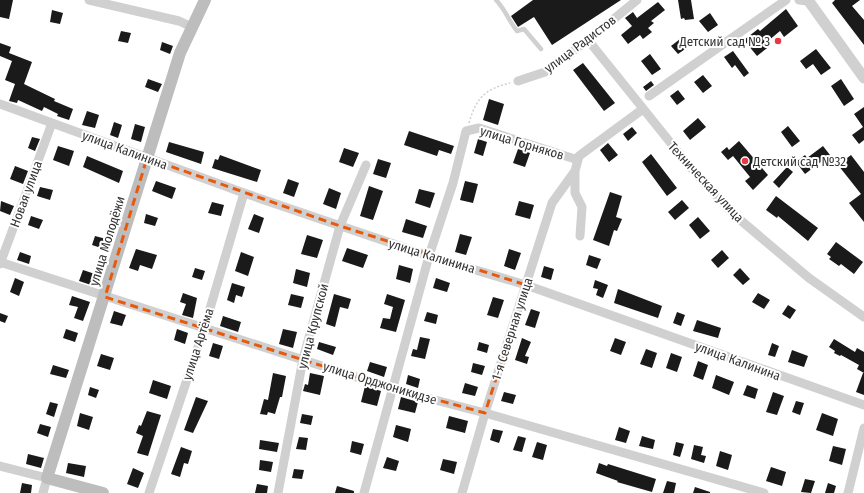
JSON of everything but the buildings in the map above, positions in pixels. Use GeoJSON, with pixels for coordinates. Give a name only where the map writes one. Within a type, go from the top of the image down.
{"type":"FeatureCollection","features":[{"type":"Feature","properties":{"kind":"main road","name":"улица Молодёжи"},"geometry":{"type":"LineString","coordinates":[[47,478],[105,297],[180,52],[205,0]]}},
{"type":"Feature","properties":{"kind":"main road"},"geometry":{"type":"LineString","coordinates":[[47,478],[103,493]]}},
{"type":"Feature","properties":{"kind":"street"},"geometry":{"type":"LineString","coordinates":[[89,0],[180,21],[192,27]]}},
{"type":"Feature","properties":{"kind":"street","name":"улица Радистов"},"geometry":{"type":"LineString","coordinates":[[518,81],[545,72],[588,40],[637,0]]}},
{"type":"Feature","properties":{"kind":"street"},"geometry":{"type":"LineString","coordinates":[[650,96],[786,0]]}},
{"type":"Feature","properties":{"kind":"street"},"geometry":{"type":"LineString","coordinates":[[804,0],[864,78]]}},
{"type":"Feature","properties":{"kind":"street","name":"Техническая улица"},"geometry":{"type":"LineString","coordinates":[[588,40],[690,167],[732,213],[809,278],[863,316]]}},
{"type":"Feature","properties":{"kind":"street","name":"улица Калинина"},"geometry":{"type":"LineString","coordinates":[[0,104],[244,193],[429,256],[526,285],[864,405]]}},
{"type":"Feature","properties":{"kind":"street"},"geometry":{"type":"LineString","coordinates":[[578,160],[579,156],[643,109]]}},
{"type":"Feature","properties":{"kind":"street","name":"Новая улица"},"geometry":{"type":"LineString","coordinates":[[0,263],[52,123]]}},
{"type":"Feature","properties":{"kind":"street","name":"улица Горняков"},"geometry":{"type":"LineString","coordinates":[[466,131],[479,128],[578,160]]}},
{"type":"Feature","properties":{"kind":"street"},"geometry":{"type":"LineString","coordinates":[[364,493],[429,256],[453,183],[466,131]]}},
{"type":"Feature","properties":{"kind":"street","name":"1-я Северная улица"},"geometry":{"type":"LineString","coordinates":[[578,160],[575,171],[575,193],[582,207],[580,236]]}},
{"type":"Feature","properties":{"kind":"street","name":"улица Крупской"},"geometry":{"type":"LineString","coordinates":[[278,493],[303,359],[340,226],[366,164]]}},
{"type":"Feature","properties":{"kind":"street","name":"1-я Северная улица"},"geometry":{"type":"LineString","coordinates":[[462,493],[485,412],[552,203],[575,171]]}},
{"type":"Feature","properties":{"kind":"street","name":"улица Артёма"},"geometry":{"type":"LineString","coordinates":[[149,493],[204,329],[244,193]]}},
{"type":"Feature","properties":{"kind":"street","name":"улица Орджоникидзе"},"geometry":{"type":"LineString","coordinates":[[0,263],[393,389],[485,412],[764,493]]}},
{"type":"Feature","properties":{"kind":"street"},"geometry":{"type":"LineString","coordinates":[[848,493],[864,428]]}},
{"type":"Feature","properties":{"kind":"street"},"geometry":{"type":"LineString","coordinates":[[0,466],[47,478]]}},
{"type":"Feature","properties":{"kind":"street","name":"улица Молодёжи"},"geometry":{"type":"LineString","coordinates":[[43,493],[47,478]]}},
{"type":"Feature","properties":{"kind":"lane"},"geometry":{"type":"LineString","coordinates":[[496,0],[503,8],[517,31],[524,29],[541,49]]}},
{"type":"Feature","properties":{"kind":"path"},"geometry":{"type":"LineString","coordinates":[[466,131],[471,114],[481,95],[496,86],[518,81]]}},
{"type":"Feature","properties":{"kind":"highlighted area"},"geometry":{"type":"Polygon","coordinates":[[[147,158],[340,226],[526,285],[485,413],[376,383],[105,297],[147,158]]]}},
{"type":"Feature","properties":{"kind":"place","name":"Детский сад № 3"},"geometry":{"type":"Point","coordinates":[778,41]}},
{"type":"Feature","properties":{"kind":"place","name":"Детский сад №32"},"geometry":{"type":"Point","coordinates":[745,161]}}]}
